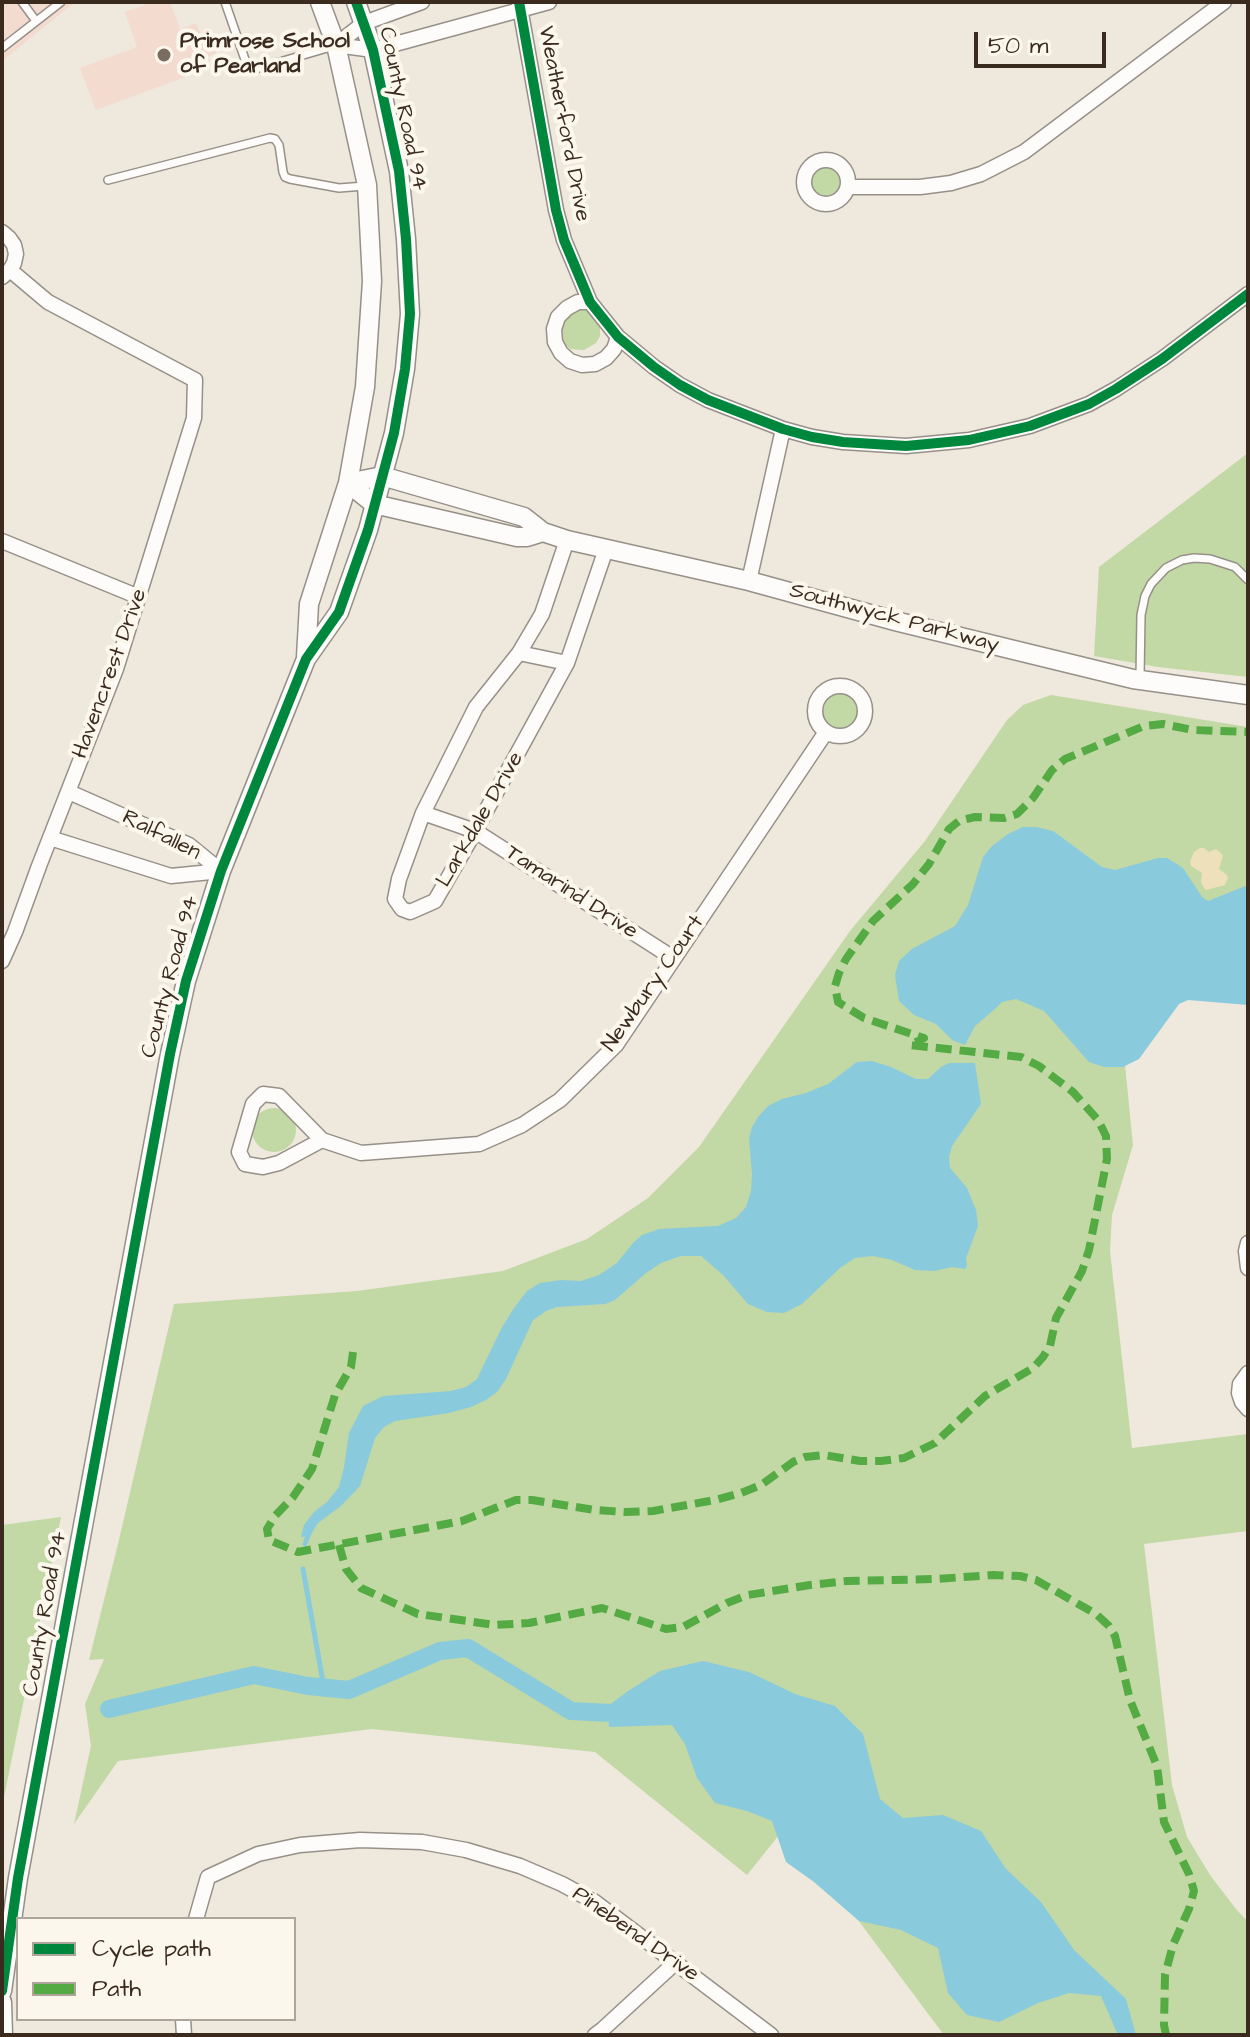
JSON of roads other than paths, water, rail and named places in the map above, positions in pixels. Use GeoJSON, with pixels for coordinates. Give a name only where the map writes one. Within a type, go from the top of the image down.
{"type":"FeatureCollection","features":[{"type":"Feature","properties":{"kind":"street","name":"County Road 94"},"geometry":{"type":"LineString","coordinates":[[306,659],[309,604],[348,483],[365,387],[372,281],[367,185],[336,45],[320,2]]}},
{"type":"Feature","properties":{"kind":"street","name":"County Road 94"},"geometry":{"type":"LineString","coordinates":[[2,1991],[14,1877],[186,981],[221,871],[306,659],[339,612],[368,530],[396,420],[410,314],[406,239],[399,171],[373,50],[356,2]]}},
{"type":"Feature","properties":{"kind":"street"},"geometry":{"type":"LineString","coordinates":[[336,45],[364,23],[422,2]]}},
{"type":"Feature","properties":{"kind":"street"},"geometry":{"type":"LineString","coordinates":[[336,45],[373,50],[520,5],[549,2]]}},
{"type":"Feature","properties":{"kind":"street"},"geometry":{"type":"LineString","coordinates":[[849,187],[920,187],[951,183],[981,174],[1024,152],[1224,2]]}},
{"type":"Feature","properties":{"kind":"street","name":"Weatherford Drive"},"geometry":{"type":"LineString","coordinates":[[520,5],[556,210],[564,240],[590,302],[618,337],[654,367],[708,400],[783,429],[843,442],[906,446],[969,440],[1030,426],[1089,404],[1162,359],[1248,294]]}},
{"type":"Feature","properties":{"kind":"street"},"geometry":{"type":"LineString","coordinates":[[2,232],[14,245],[16,254],[6,274]]}},
{"type":"Feature","properties":{"kind":"street","name":"Havencrest Drive"},"geometry":{"type":"LineString","coordinates":[[2,961],[116,669],[194,418],[195,380],[48,302],[6,274]]}},
{"type":"Feature","properties":{"kind":"street"},"geometry":{"type":"LineString","coordinates":[[590,302],[578,302],[558,317],[554,329],[555,342],[561,353],[570,361],[582,365],[595,364],[614,349],[618,337]]}},
{"type":"Feature","properties":{"kind":"street"},"geometry":{"type":"LineString","coordinates":[[749,581],[783,429]]}},
{"type":"Feature","properties":{"kind":"street","name":"Southwyck Parkway"},"geometry":{"type":"LineString","coordinates":[[348,483],[382,476],[524,517],[543,532],[567,540],[749,581],[899,622],[1139,680],[1248,695]]}},
{"type":"Feature","properties":{"kind":"street","name":"Southwyck Parkway"},"geometry":{"type":"LineString","coordinates":[[348,483],[374,504],[517,537],[543,532]]}},
{"type":"Feature","properties":{"kind":"street","name":"Larkdale Drive"},"geometry":{"type":"LineString","coordinates":[[567,540],[542,614],[519,653],[476,707],[423,813],[399,879],[395,899],[402,909],[410,912],[435,901],[475,831],[567,663],[606,549]]}},
{"type":"Feature","properties":{"kind":"street"},"geometry":{"type":"LineString","coordinates":[[2,541],[139,597]]}},
{"type":"Feature","properties":{"kind":"street"},"geometry":{"type":"LineString","coordinates":[[519,653],[567,663]]}},
{"type":"Feature","properties":{"kind":"street","name":"Newbury Court"},"geometry":{"type":"LineString","coordinates":[[322,1140],[279,1163],[263,1167],[245,1164],[239,1152],[253,1104],[263,1094],[279,1096],[322,1140],[361,1153],[479,1144],[522,1125],[560,1100],[616,1045],[826,732]]}},
{"type":"Feature","properties":{"kind":"street","name":"Ralfallen"},"geometry":{"type":"LineString","coordinates":[[69,792],[189,845],[221,871]]}},
{"type":"Feature","properties":{"kind":"street","name":"Tamarind Drive"},"geometry":{"type":"LineString","coordinates":[[423,813],[475,831],[673,958]]}},
{"type":"Feature","properties":{"kind":"street","name":"Ralfallen"},"geometry":{"type":"LineString","coordinates":[[50,838],[171,876],[221,871]]}},
{"type":"Feature","properties":{"kind":"street"},"geometry":{"type":"LineString","coordinates":[[1248,1243],[1248,1268]]}},
{"type":"Feature","properties":{"kind":"street"},"geometry":{"type":"LineString","coordinates":[[1248,1373],[1240,1384],[1239,1393],[1248,1409]]}},
{"type":"Feature","properties":{"kind":"street","name":"Pinebend Drive"},"geometry":{"type":"LineString","coordinates":[[197,1917],[208,1877],[258,1854],[337,1840],[382,1839],[466,1850],[520,1866],[595,1902],[771,2035]]}},
{"type":"Feature","properties":{"kind":"street"},"geometry":{"type":"LineString","coordinates":[[595,2035],[675,1963]]}},
{"type":"Feature","properties":{"kind":"street"},"geometry":{"type":"LineString","coordinates":[[2,2002],[3,2035]]}},
{"type":"Feature","properties":{"kind":"lane"},"geometry":{"type":"LineString","coordinates":[[22,2],[36,21]]}},
{"type":"Feature","properties":{"kind":"lane"},"geometry":{"type":"LineString","coordinates":[[3,44],[61,2]]}},
{"type":"Feature","properties":{"kind":"lane"},"geometry":{"type":"LineString","coordinates":[[225,2],[249,71],[336,45]]}},
{"type":"Feature","properties":{"kind":"lane"},"geometry":{"type":"LineString","coordinates":[[108,180],[270,138],[279,145],[285,177],[339,188],[367,185]]}},
{"type":"Feature","properties":{"kind":"lane"},"geometry":{"type":"LineString","coordinates":[[1139,680],[1141,615],[1145,596],[1166,568],[1182,560],[1210,559],[1235,567],[1248,580]]}},
{"type":"Feature","properties":{"kind":"water"},"geometry":{"type":"Polygon","coordinates":[[[1023,827],[1053,831],[1102,867],[1115,870],[1167,858],[1183,868],[1208,901],[1248,885],[1248,1005],[1188,1000],[1179,1004],[1139,1059],[1123,1067],[1104,1067],[1089,1062],[1044,1011],[1016,999],[1002,1002],[975,1026],[965,1045],[952,1040],[936,1024],[914,1015],[899,1001],[895,975],[899,961],[912,949],[955,926],[968,905],[983,857],[1008,834],[1023,827]]]}},
{"type":"Feature","properties":{"kind":"water"},"geometry":{"type":"Polygon","coordinates":[[[872,1061],[916,1079],[928,1079],[949,1063],[975,1063],[981,1104],[952,1146],[949,1157],[950,1168],[967,1188],[976,1210],[978,1226],[965,1269],[915,1270],[873,1256],[855,1258],[802,1304],[784,1313],[767,1312],[748,1304],[723,1275],[701,1256],[681,1256],[661,1263],[615,1300],[605,1304],[557,1307],[533,1320],[506,1379],[497,1392],[486,1400],[449,1413],[395,1421],[384,1427],[375,1438],[360,1486],[341,1506],[318,1523],[310,1536],[301,1537],[304,1525],[339,1487],[349,1433],[363,1406],[383,1396],[466,1387],[477,1379],[514,1308],[527,1291],[540,1283],[581,1281],[599,1275],[617,1263],[642,1235],[659,1229],[718,1226],[736,1218],[746,1207],[751,1191],[749,1139],[758,1117],[768,1106],[782,1099],[828,1084],[857,1062],[872,1061]]]}},
{"type":"Feature","properties":{"kind":"water"},"geometry":{"type":"Polygon","coordinates":[[[703,1661],[749,1672],[795,1694],[835,1706],[863,1734],[880,1799],[903,1818],[943,1815],[981,1831],[1006,1869],[1041,1902],[1074,1950],[1126,1999],[1136,2035],[1118,2035],[1101,1996],[1069,1993],[1038,2003],[999,2022],[967,2015],[948,1993],[938,1948],[901,1930],[859,1921],[786,1862],[772,1821],[715,1803],[697,1778],[685,1744],[672,1725],[609,1727],[608,1706],[628,1691],[660,1671],[703,1661]]]}},
{"type":"Feature","properties":{"kind":"waterway"},"geometry":{"type":"LineString","coordinates":[[305,1544],[309,1533]]}},
{"type":"Feature","properties":{"kind":"waterway"},"geometry":{"type":"LineString","coordinates":[[303,1569],[324,1688]]}},
{"type":"Feature","properties":{"kind":"waterway"},"geometry":{"type":"LineString","coordinates":[[109,1709],[254,1675],[308,1686],[349,1690],[440,1651],[468,1648],[571,1711],[631,1714]]}},
{"type":"Feature","properties":{"kind":"place","name":"Primrose School of Pearland"},"geometry":{"type":"Point","coordinates":[164,55]}}]}
